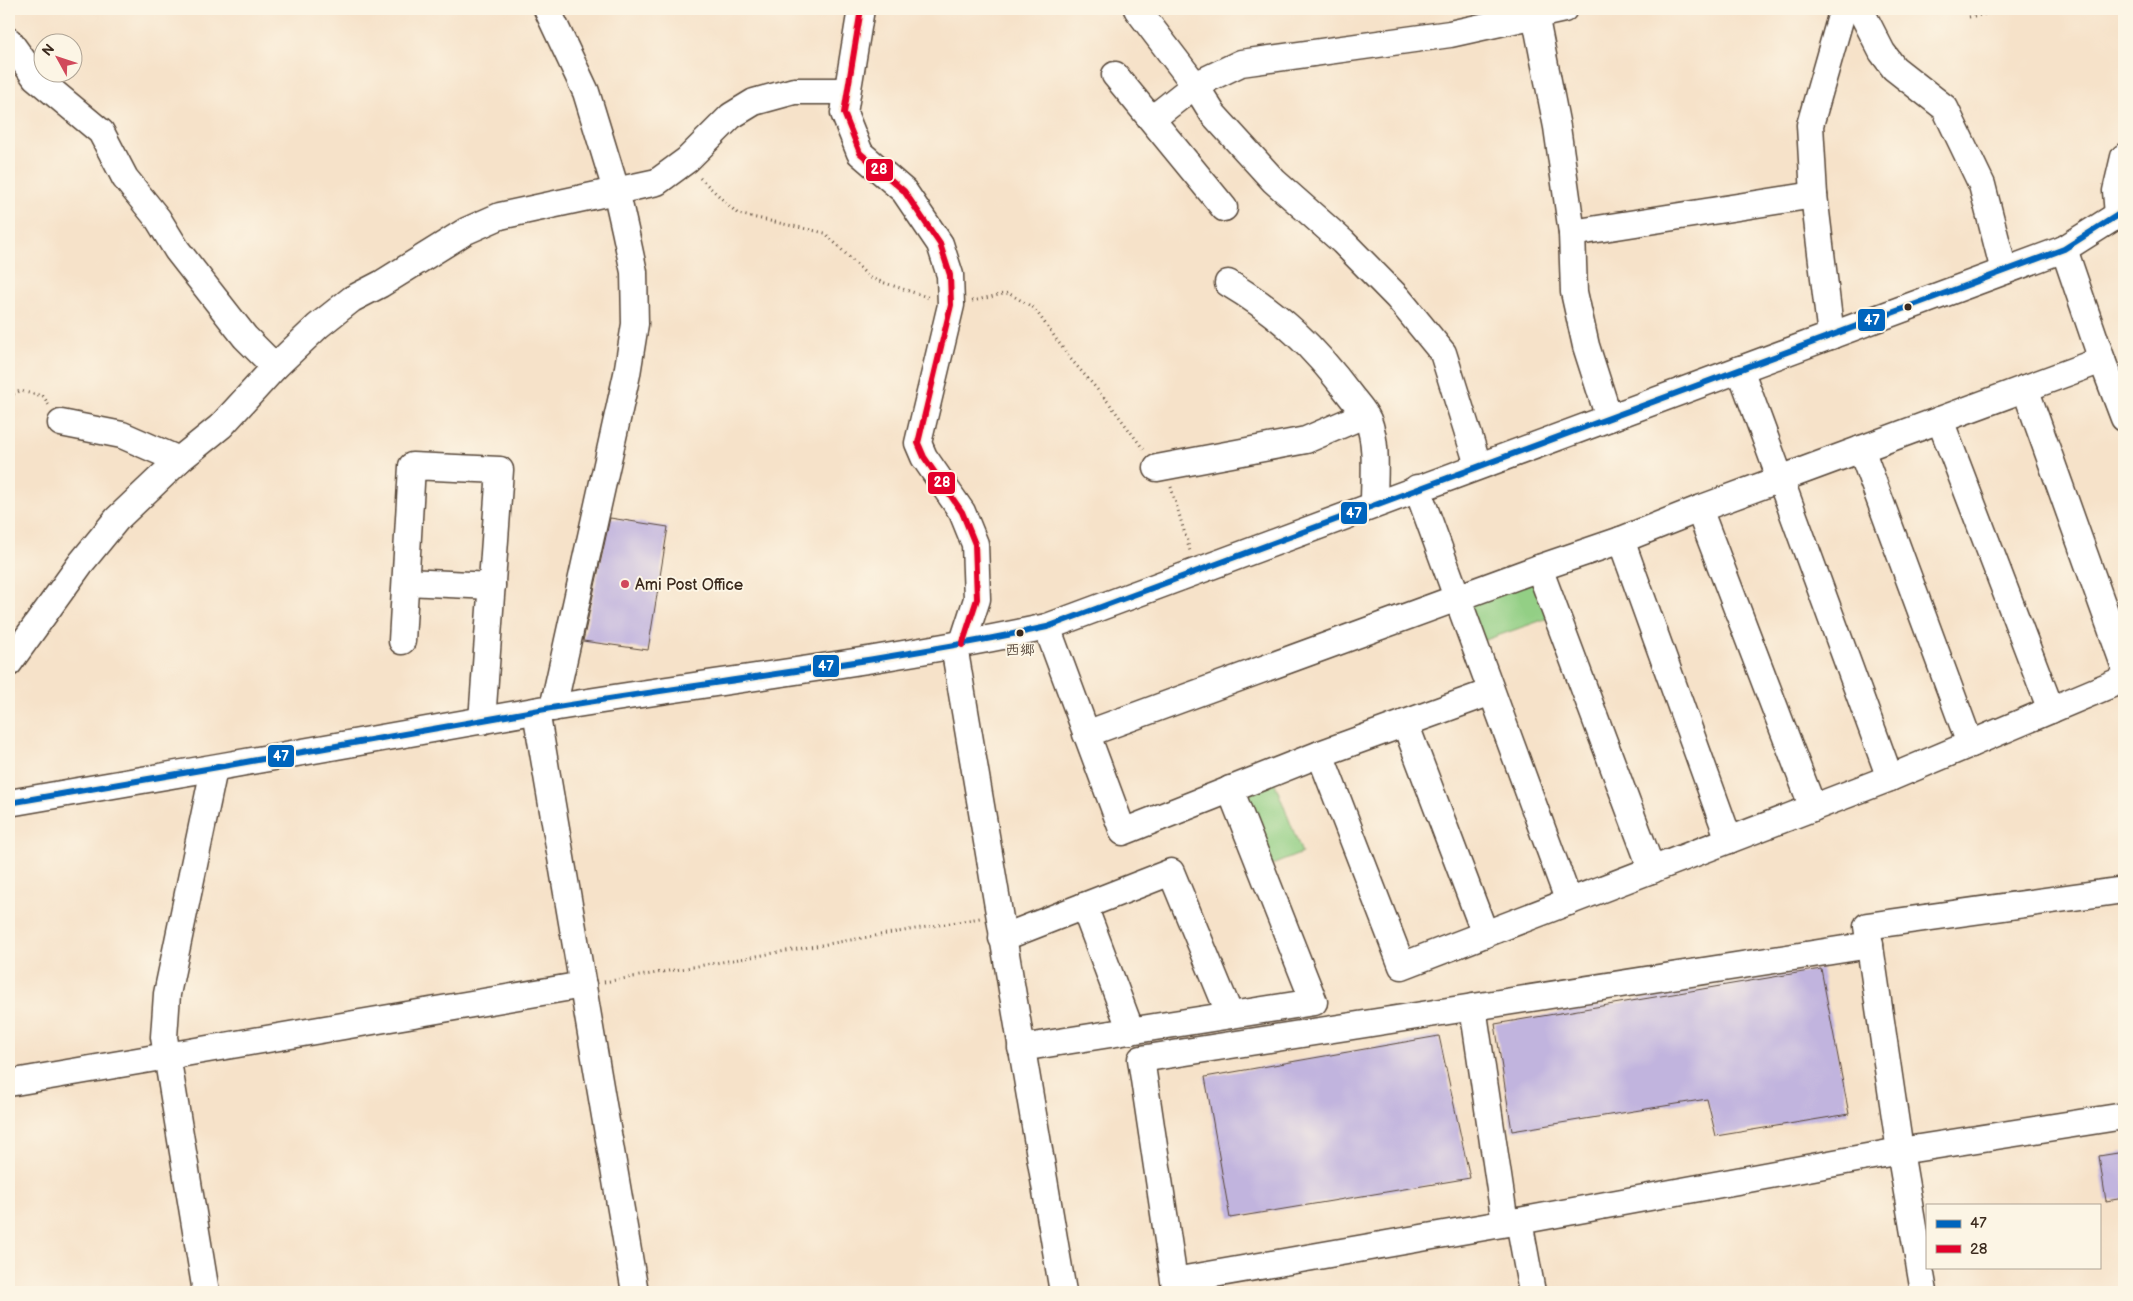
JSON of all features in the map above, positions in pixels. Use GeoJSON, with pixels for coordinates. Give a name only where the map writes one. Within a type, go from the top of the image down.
{"type":"FeatureCollection","features":[{"type":"Feature","properties":{"kind":"street"},"geometry":{"type":"LineString","coordinates":[[547,9],[586,92],[616,190],[634,272],[635,324],[627,374],[544,710],[583,985],[635,1292]]}},
{"type":"Feature","properties":{"kind":"street"},"geometry":{"type":"LineString","coordinates":[[861,9],[846,91],[844,113],[860,153],[904,191],[940,244],[950,275],[950,305],[918,443],[924,457],[962,512],[975,544],[978,598],[958,646],[1000,927],[1063,1292]]}},
{"type":"Feature","properties":{"kind":"street"},"geometry":{"type":"LineString","coordinates":[[1137,9],[1195,85],[1213,114],[1268,175],[1343,242],[1398,298],[1443,353],[1478,465]]}},
{"type":"Feature","properties":{"kind":"street"},"geometry":{"type":"LineString","coordinates":[[1152,120],[1195,85],[1241,63],[1450,34],[1535,12],[1564,9]]}},
{"type":"Feature","properties":{"kind":"street"},"geometry":{"type":"LineString","coordinates":[[1831,336],[1814,195],[1810,125],[1843,9]]}},
{"type":"Feature","properties":{"kind":"street"},"geometry":{"type":"LineString","coordinates":[[1860,9],[1882,52],[1894,68],[1945,108],[1982,184],[2004,271]]}},
{"type":"Feature","properties":{"kind":"street"},"geometry":{"type":"LineString","coordinates":[[1535,12],[1557,127],[1572,233],[1574,292],[1586,346],[1609,418]]}},
{"type":"Feature","properties":{"kind":"street"},"geometry":{"type":"LineString","coordinates":[[9,41],[35,77],[101,132],[126,178],[158,218],[193,272],[245,336],[275,367]]}},
{"type":"Feature","properties":{"kind":"street"},"geometry":{"type":"LineString","coordinates":[[1115,75],[1224,208]]}},
{"type":"Feature","properties":{"kind":"street"},"geometry":{"type":"LineString","coordinates":[[9,663],[81,563],[117,519],[179,460],[221,426],[275,367],[318,326],[352,299],[381,284],[466,232],[500,216],[657,182],[687,160],[730,116],[754,102],[794,91],[846,91]]}},
{"type":"Feature","properties":{"kind":"street"},"geometry":{"type":"LineString","coordinates":[[9,803],[214,769],[544,710],[958,646],[1047,627],[1374,503],[2064,249],[2121,213],[2116,191],[2124,157]]}},
{"type":"Feature","properties":{"kind":"street"},"geometry":{"type":"LineString","coordinates":[[1572,233],[1814,195]]}},
{"type":"Feature","properties":{"kind":"street"},"geometry":{"type":"LineString","coordinates":[[2064,249],[2124,418]]}},
{"type":"Feature","properties":{"kind":"street"},"geometry":{"type":"LineString","coordinates":[[1228,283],[1261,303],[1296,332],[1328,365],[1368,420],[1374,448],[1374,503]]}},
{"type":"Feature","properties":{"kind":"street"},"geometry":{"type":"LineString","coordinates":[[1086,734],[1539,568],[1622,540],[1779,479],[2102,360]]}},
{"type":"Feature","properties":{"kind":"street"},"geometry":{"type":"LineString","coordinates":[[1740,369],[1890,778]]}},
{"type":"Feature","properties":{"kind":"street"},"geometry":{"type":"LineString","coordinates":[[2025,388],[2124,665]]}},
{"type":"Feature","properties":{"kind":"street"},"geometry":{"type":"LineString","coordinates":[[1157,468],[1306,440],[1364,415]]}},
{"type":"Feature","properties":{"kind":"street"},"geometry":{"type":"LineString","coordinates":[[1940,420],[2051,710]]}},
{"type":"Feature","properties":{"kind":"street"},"geometry":{"type":"LineString","coordinates":[[61,423],[122,434],[179,460]]}},
{"type":"Feature","properties":{"kind":"street"},"geometry":{"type":"LineString","coordinates":[[1862,449],[1970,744]]}},
{"type":"Feature","properties":{"kind":"street"},"geometry":{"type":"LineString","coordinates":[[402,641],[412,466],[500,470],[482,721]]}},
{"type":"Feature","properties":{"kind":"street"},"geometry":{"type":"LineString","coordinates":[[1417,488],[1569,902]]}},
{"type":"Feature","properties":{"kind":"street"},"geometry":{"type":"LineString","coordinates":[[1699,509],[1813,808]]}},
{"type":"Feature","properties":{"kind":"street"},"geometry":{"type":"LineString","coordinates":[[1622,540],[1730,840]]}},
{"type":"Feature","properties":{"kind":"street"},"geometry":{"type":"LineString","coordinates":[[1539,568],[1652,870]]}},
{"type":"Feature","properties":{"kind":"street"},"geometry":{"type":"LineString","coordinates":[[406,582],[492,586]]}},
{"type":"Feature","properties":{"kind":"street"},"geometry":{"type":"LineString","coordinates":[[1047,627],[1123,832],[1320,754],[1491,692]]}},
{"type":"Feature","properties":{"kind":"street"},"geometry":{"type":"LineString","coordinates":[[1320,754],[1402,966],[1890,778],[2124,679]]}},
{"type":"Feature","properties":{"kind":"street"},"geometry":{"type":"LineString","coordinates":[[1405,723],[1485,934]]}},
{"type":"Feature","properties":{"kind":"street"},"geometry":{"type":"LineString","coordinates":[[206,1292],[164,1037],[167,994],[214,769]]}},
{"type":"Feature","properties":{"kind":"street"},"geometry":{"type":"LineString","coordinates":[[1021,1048],[1314,1002],[1230,789]]}},
{"type":"Feature","properties":{"kind":"street"},"geometry":{"type":"LineString","coordinates":[[1000,927],[1084,906],[1171,872],[1230,1015]]}},
{"type":"Feature","properties":{"kind":"street"},"geometry":{"type":"LineString","coordinates":[[1924,1292],[1900,1151],[1867,926],[2124,890]]}},
{"type":"Feature","properties":{"kind":"street"},"geometry":{"type":"LineString","coordinates":[[1084,906],[1131,1031]]}},
{"type":"Feature","properties":{"kind":"street"},"geometry":{"type":"LineString","coordinates":[[1870,945],[1141,1058],[1174,1281],[1900,1151],[2124,1116]]}},
{"type":"Feature","properties":{"kind":"street"},"geometry":{"type":"LineString","coordinates":[[9,1083],[583,985]]}},
{"type":"Feature","properties":{"kind":"street"},"geometry":{"type":"LineString","coordinates":[[1472,1007],[1512,1222],[1532,1292]]}},
{"type":"Feature","properties":{"kind":"path"},"geometry":{"type":"LineString","coordinates":[[1969,18],[2013,9]]}},
{"type":"Feature","properties":{"kind":"path"},"geometry":{"type":"LineString","coordinates":[[687,160],[705,184],[738,214],[825,232],[870,278],[950,305],[1008,293],[1034,308],[1069,357],[1109,403],[1172,488],[1195,571]]}},
{"type":"Feature","properties":{"kind":"path"},"geometry":{"type":"LineString","coordinates":[[9,396],[20,391],[43,396],[61,423]]}},
{"type":"Feature","properties":{"kind":"path"},"geometry":{"type":"LineString","coordinates":[[583,985],[1000,927]]}},
{"type":"Feature","properties":{"kind":"green space"},"geometry":{"type":"Polygon","coordinates":[[[1539,568],[1557,615],[1474,644],[1457,598],[1539,568]]]}},
{"type":"Feature","properties":{"kind":"green space"},"geometry":{"type":"Polygon","coordinates":[[[1271,773],[1302,853],[1262,869],[1230,789],[1271,773]]]}},
{"type":"Feature","properties":{"kind":"building"},"geometry":{"type":"Polygon","coordinates":[[[610,518],[668,527],[648,650],[583,641],[610,518]]]}},
{"type":"Feature","properties":{"kind":"building"},"geometry":{"type":"Polygon","coordinates":[[[1821,969],[1849,1114],[1716,1136],[1707,1099],[1512,1131],[1495,1024],[1821,969]]]}},
{"type":"Feature","properties":{"kind":"building"},"geometry":{"type":"Polygon","coordinates":[[[1439,1036],[1470,1178],[1230,1218],[1205,1077],[1439,1036]]]}},
{"type":"Feature","properties":{"kind":"building"},"geometry":{"type":"Polygon","coordinates":[[[2124,1152],[2124,1198],[2106,1201],[2099,1156],[2124,1152]]]}},
{"type":"Feature","properties":{"kind":"transit line","name":"28"},"geometry":{"type":"LineString","coordinates":[[861,9],[844,113],[860,153],[904,191],[940,244],[950,275],[951,305],[918,443],[924,457],[962,512],[975,544],[977,599],[962,645]]}},
{"type":"Feature","properties":{"kind":"transit line","name":"47"},"geometry":{"type":"LineString","coordinates":[[9,803],[551,708],[924,651],[1047,627],[2064,249],[2124,211]]}},
{"type":"Feature","properties":{"kind":"place","name":"Ami Post Office"},"geometry":{"type":"Point","coordinates":[625,584]}},
{"type":"Feature","properties":{"kind":"place","name":"西郷"},"geometry":{"type":"Point","coordinates":[1020,633]}}]}
